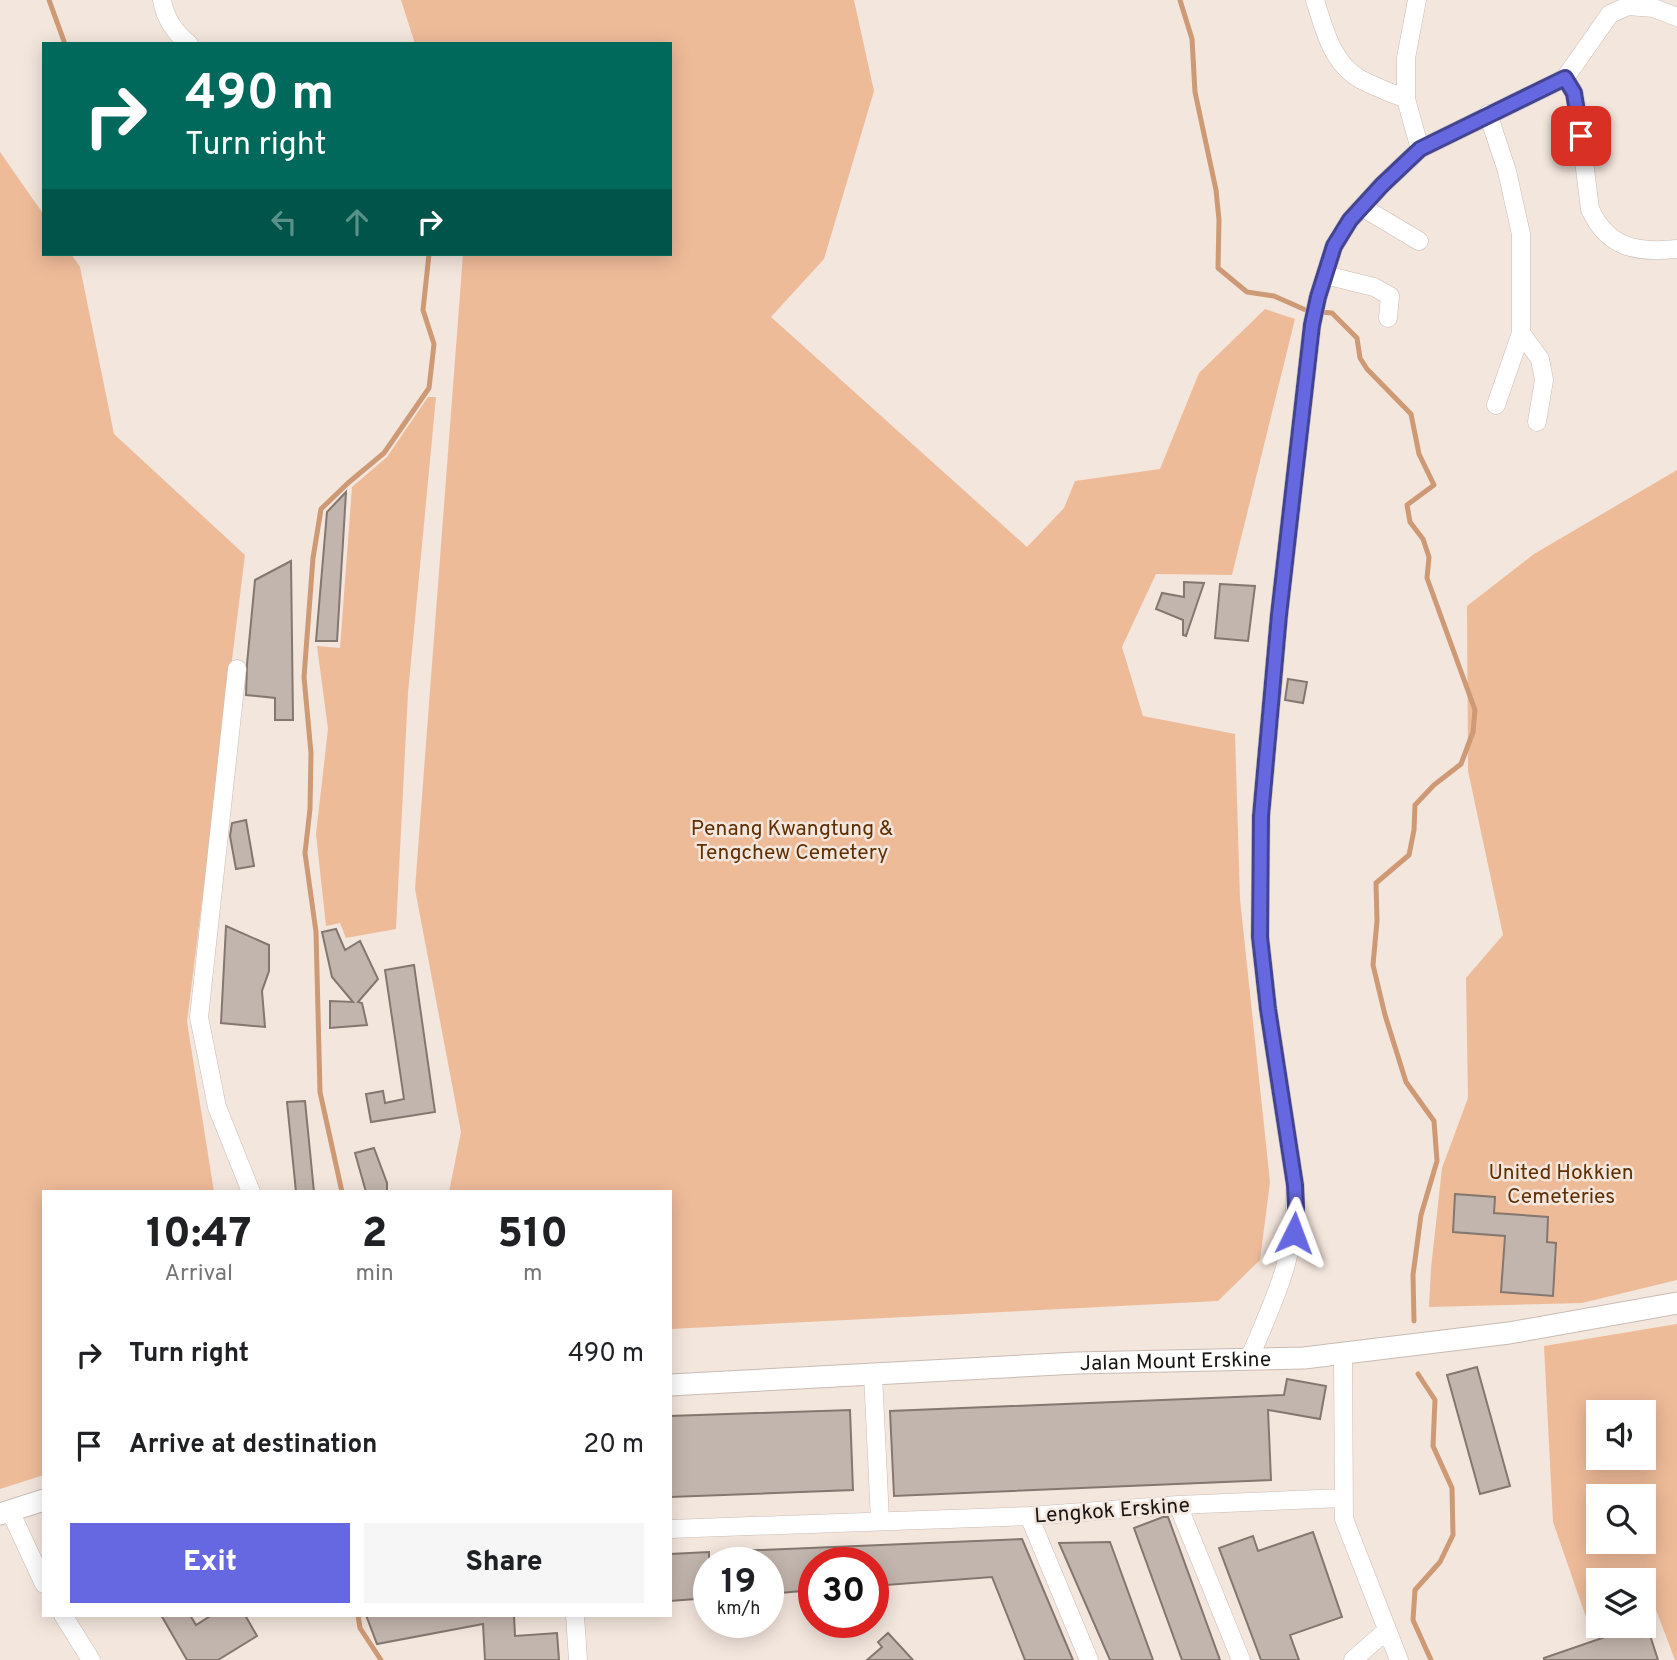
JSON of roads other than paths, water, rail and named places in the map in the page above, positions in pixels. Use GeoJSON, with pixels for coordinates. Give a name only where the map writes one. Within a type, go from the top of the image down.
{"type":"FeatureCollection","features":[{"type":"Feature","properties":{"kind":"main road","name":"Jalan Mount Erskine"},"geometry":{"type":"LineString","coordinates":[[672,1385],[874,1384],[1077,1363],[1304,1357],[1509,1333],[1677,1303]]}},
{"type":"Feature","properties":{"kind":"main road"},"geometry":{"type":"LineString","coordinates":[[5,1513],[42,1501]]}},
{"type":"Feature","properties":{"kind":"street"},"geometry":{"type":"LineString","coordinates":[[162,0],[168,20],[176,33],[187,42]]}},
{"type":"Feature","properties":{"kind":"street"},"geometry":{"type":"LineString","coordinates":[[1315,0],[1338,58],[1358,78],[1406,99]]}},
{"type":"Feature","properties":{"kind":"street"},"geometry":{"type":"LineString","coordinates":[[1417,0],[1406,58],[1406,99],[1420,149]]}},
{"type":"Feature","properties":{"kind":"street"},"geometry":{"type":"LineString","coordinates":[[1249,1359],[1289,1261],[1296,1208],[1260,937],[1261,816],[1279,615],[1312,325],[1334,246],[1350,220],[1420,149],[1565,78],[1611,14],[1630,3],[1677,17]]}},
{"type":"Feature","properties":{"kind":"street"},"geometry":{"type":"LineString","coordinates":[[1565,78],[1574,93],[1590,209],[1596,222],[1611,237],[1634,250],[1677,248]]}},
{"type":"Feature","properties":{"kind":"street"},"geometry":{"type":"LineString","coordinates":[[1488,114],[1507,171],[1521,234],[1521,332],[1496,405]]}},
{"type":"Feature","properties":{"kind":"street"},"geometry":{"type":"LineString","coordinates":[[1362,207],[1419,241]]}},
{"type":"Feature","properties":{"kind":"street"},"geometry":{"type":"LineString","coordinates":[[1325,275],[1374,287],[1390,296],[1388,318]]}},
{"type":"Feature","properties":{"kind":"street"},"geometry":{"type":"LineString","coordinates":[[1521,332],[1540,359],[1544,380],[1537,422]]}},
{"type":"Feature","properties":{"kind":"street"},"geometry":{"type":"LineString","coordinates":[[237,669],[199,1017],[217,1107],[250,1190]]}},
{"type":"Feature","properties":{"kind":"street"},"geometry":{"type":"LineString","coordinates":[[1343,1353],[1345,1523],[1399,1660]]}},
{"type":"Feature","properties":{"kind":"street"},"geometry":{"type":"LineString","coordinates":[[874,1384],[880,1520]]}},
{"type":"Feature","properties":{"kind":"street","name":"Lengkok Erskine"},"geometry":{"type":"LineString","coordinates":[[672,1529],[1029,1516],[1178,1505],[1343,1498]]}},
{"type":"Feature","properties":{"kind":"street"},"geometry":{"type":"LineString","coordinates":[[1178,1505],[1241,1660]]}},
{"type":"Feature","properties":{"kind":"street"},"geometry":{"type":"LineString","coordinates":[[5,1513],[42,1580]]}},
{"type":"Feature","properties":{"kind":"street"},"geometry":{"type":"LineString","coordinates":[[1029,1516],[1089,1660]]}},
{"type":"Feature","properties":{"kind":"street"},"geometry":{"type":"LineString","coordinates":[[64,1617],[91,1660]]}},
{"type":"Feature","properties":{"kind":"street"},"geometry":{"type":"LineString","coordinates":[[575,1617],[578,1660]]}},
{"type":"Feature","properties":{"kind":"street"},"geometry":{"type":"LineString","coordinates":[[1353,1660],[1387,1630]]}},
{"type":"Feature","properties":{"kind":"waterway"},"geometry":{"type":"LineString","coordinates":[[49,0],[64,42]]}},
{"type":"Feature","properties":{"kind":"waterway"},"geometry":{"type":"LineString","coordinates":[[1180,0],[1192,39],[1195,92],[1216,190],[1219,220],[1218,268],[1247,292],[1274,296],[1308,311],[1332,313],[1357,338],[1360,358],[1367,369],[1411,414],[1419,454],[1434,485],[1407,505],[1410,522],[1423,539],[1429,557],[1427,578],[1475,710],[1473,732],[1461,764],[1434,785],[1415,805],[1409,855],[1376,883],[1377,921],[1373,965],[1385,1015],[1406,1082],[1434,1121],[1437,1161],[1421,1215],[1413,1275],[1414,1321]]}},
{"type":"Feature","properties":{"kind":"waterway"},"geometry":{"type":"LineString","coordinates":[[342,1190],[320,1092],[316,932],[305,853],[310,809],[311,753],[304,677],[313,558],[321,509],[384,453],[429,388],[434,344],[423,310],[429,256]]}},
{"type":"Feature","properties":{"kind":"waterway"},"geometry":{"type":"LineString","coordinates":[[1418,1374],[1435,1400],[1433,1446],[1452,1488],[1453,1535],[1440,1562],[1415,1590],[1413,1620],[1431,1660]]}},
{"type":"Feature","properties":{"kind":"waterway"},"geometry":{"type":"LineString","coordinates":[[358,1617],[360,1628],[381,1660]]}},
{"type":"Feature","properties":{"kind":"park label","name":"Penang Kwangtung & Tengchew Cemetery"},"geometry":{"type":"Point","coordinates":[792,840]}},
{"type":"Feature","properties":{"kind":"park label","name":"United Hokkien Cemeteries"},"geometry":{"type":"Point","coordinates":[1561,1184]}}]}
